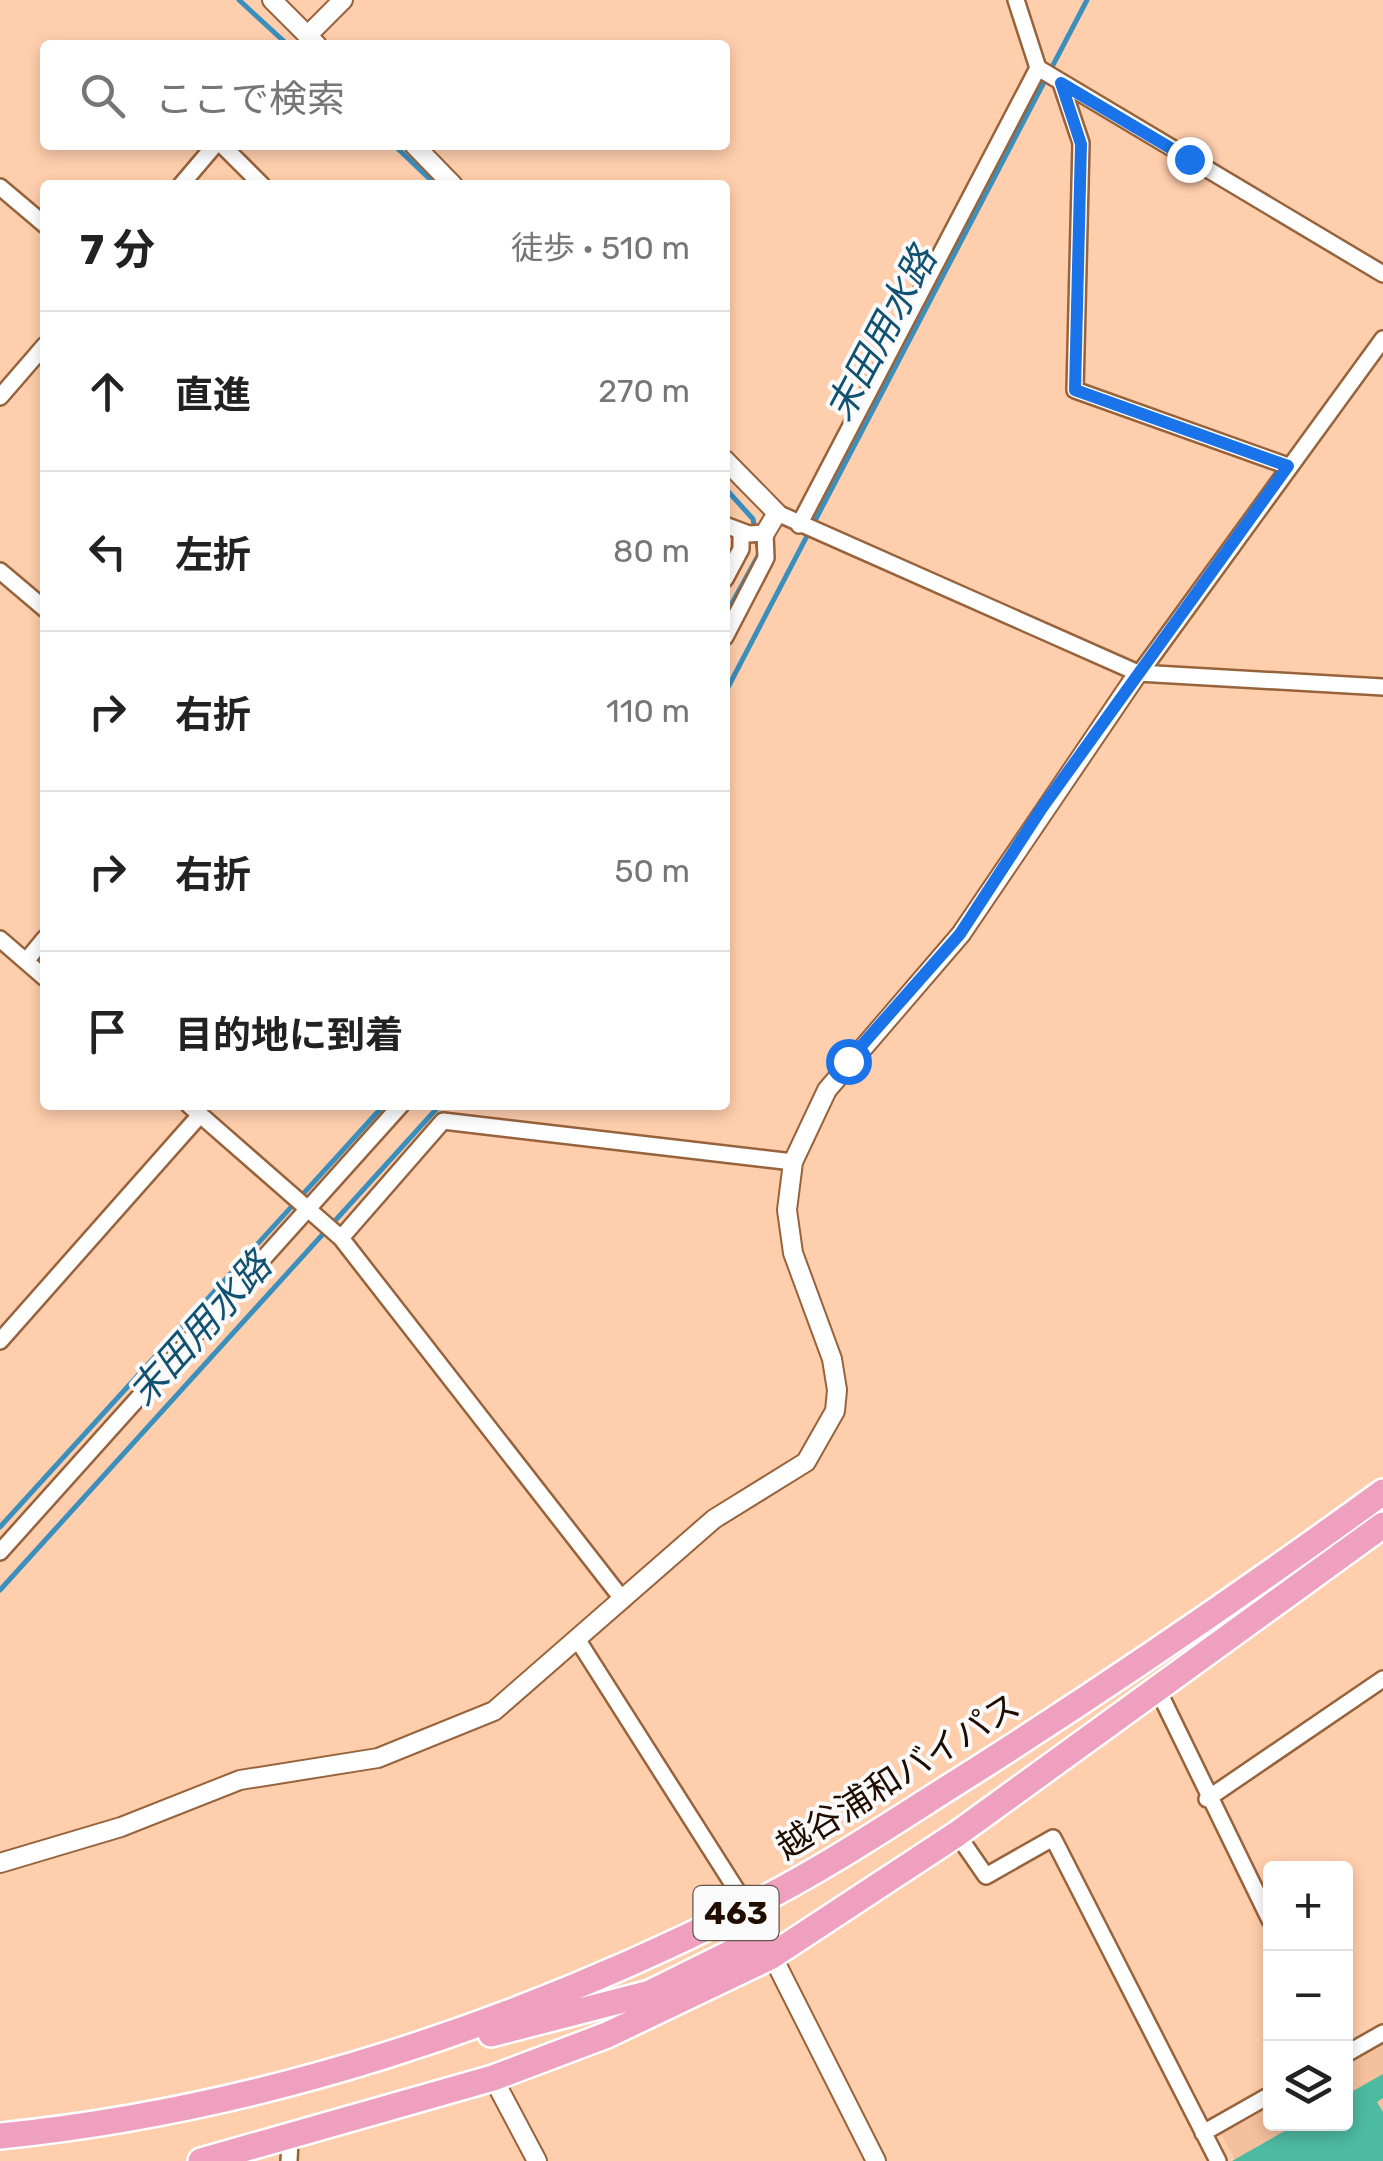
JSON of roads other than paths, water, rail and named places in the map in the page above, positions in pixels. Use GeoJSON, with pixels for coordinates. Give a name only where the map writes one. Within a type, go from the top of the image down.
{"type":"FeatureCollection","features":[{"type":"Feature","properties":{"kind":"highway","name":"越谷浦和バイパス"},"geometry":{"type":"LineString","coordinates":[[0,2136],[64,2130],[218,2100],[331,2072],[438,2036],[634,1961],[748,1908],[836,1860],[1192,1632],[1383,1492]]}},
{"type":"Feature","properties":{"kind":"highway","name":"越谷浦和バイパス"},"geometry":{"type":"LineString","coordinates":[[201,2161],[289,2150],[607,2035],[766,1948],[957,1834],[1383,1525]]}},
{"type":"Feature","properties":{"kind":"highway"},"geometry":{"type":"LineString","coordinates":[[438,2036],[459,2042],[650,1993],[766,1948]]}},
{"type":"Feature","properties":{"kind":"street"},"geometry":{"type":"LineString","coordinates":[[272,0],[306,40]]}},
{"type":"Feature","properties":{"kind":"street"},"geometry":{"type":"LineString","coordinates":[[310,40],[343,0]]}},
{"type":"Feature","properties":{"kind":"street"},"geometry":{"type":"LineString","coordinates":[[1016,0],[1038,68],[1383,274]]}},
{"type":"Feature","properties":{"kind":"street"},"geometry":{"type":"LineString","coordinates":[[799,525],[1038,68]]}},
{"type":"Feature","properties":{"kind":"street"},"geometry":{"type":"LineString","coordinates":[[1061,83],[1081,144],[1075,390],[1288,466]]}},
{"type":"Feature","properties":{"kind":"street"},"geometry":{"type":"LineString","coordinates":[[186,180],[213,150]]}},
{"type":"Feature","properties":{"kind":"street"},"geometry":{"type":"LineString","coordinates":[[224,150],[256,180]]}},
{"type":"Feature","properties":{"kind":"street"},"geometry":{"type":"LineString","coordinates":[[419,150],[448,180]]}},
{"type":"Feature","properties":{"kind":"street"},"geometry":{"type":"LineString","coordinates":[[0,187],[40,220]]}},
{"type":"Feature","properties":{"kind":"street"},"geometry":{"type":"LineString","coordinates":[[0,1863],[121,1827],[240,1780],[378,1758],[494,1711],[578,1642],[714,1519],[806,1462],[835,1411],[836,1372],[793,1253],[787,1210],[792,1162],[827,1090],[960,934],[1139,673],[1383,339]]}},
{"type":"Feature","properties":{"kind":"street"},"geometry":{"type":"LineString","coordinates":[[0,397],[40,351]]}},
{"type":"Feature","properties":{"kind":"street"},"geometry":{"type":"LineString","coordinates":[[730,465],[777,513],[799,525],[825,532],[1139,673],[1383,686]]}},
{"type":"Feature","properties":{"kind":"street"},"geometry":{"type":"LineString","coordinates":[[730,627],[766,558],[766,534],[777,513]]}},
{"type":"Feature","properties":{"kind":"street"},"geometry":{"type":"LineString","coordinates":[[730,527],[766,534]]}},
{"type":"Feature","properties":{"kind":"street"},"geometry":{"type":"LineString","coordinates":[[730,569],[741,550],[741,532]]}},
{"type":"Feature","properties":{"kind":"street"},"geometry":{"type":"LineString","coordinates":[[0,571],[40,605]]}},
{"type":"Feature","properties":{"kind":"street"},"geometry":{"type":"LineString","coordinates":[[0,938],[40,974]]}},
{"type":"Feature","properties":{"kind":"street"},"geometry":{"type":"LineString","coordinates":[[26,961],[40,944]]}},
{"type":"Feature","properties":{"kind":"street"},"geometry":{"type":"LineString","coordinates":[[0,1341],[194,1110],[341,1238],[622,1600]]}},
{"type":"Feature","properties":{"kind":"street"},"geometry":{"type":"LineString","coordinates":[[0,1552],[396,1110]]}},
{"type":"Feature","properties":{"kind":"street"},"geometry":{"type":"LineString","coordinates":[[341,1238],[443,1121],[792,1162]]}},
{"type":"Feature","properties":{"kind":"street"},"geometry":{"type":"LineString","coordinates":[[578,1642],[748,1908],[876,2161]]}},
{"type":"Feature","properties":{"kind":"street"},"geometry":{"type":"LineString","coordinates":[[1208,1799],[1383,1678]]}},
{"type":"Feature","properties":{"kind":"street"},"geometry":{"type":"LineString","coordinates":[[1156,1688],[1263,1906]]}},
{"type":"Feature","properties":{"kind":"street"},"geometry":{"type":"LineString","coordinates":[[957,1834],[986,1876],[1053,1838],[1218,2161]]}},
{"type":"Feature","properties":{"kind":"street"},"geometry":{"type":"LineString","coordinates":[[1353,2050],[1383,2033]]}},
{"type":"Feature","properties":{"kind":"street"},"geometry":{"type":"LineString","coordinates":[[493,2078],[537,2161]]}},
{"type":"Feature","properties":{"kind":"street"},"geometry":{"type":"LineString","coordinates":[[1203,2133],[1263,2100]]}},
{"type":"Feature","properties":{"kind":"waterway"},"geometry":{"type":"LineString","coordinates":[[239,0],[283,40]]}},
{"type":"Feature","properties":{"kind":"waterway","name":"末田用水路"},"geometry":{"type":"LineString","coordinates":[[730,683],[1087,0]]}},
{"type":"Feature","properties":{"kind":"waterway"},"geometry":{"type":"LineString","coordinates":[[399,150],[431,180]]}},
{"type":"Feature","properties":{"kind":"waterway"},"geometry":{"type":"LineString","coordinates":[[730,494],[753,519],[759,554],[730,607]]}},
{"type":"Feature","properties":{"kind":"waterway"},"geometry":{"type":"LineString","coordinates":[[0,1527],[379,1110]]}},
{"type":"Feature","properties":{"kind":"waterway","name":"末田用水路"},"geometry":{"type":"LineString","coordinates":[[0,1590],[435,1110]]}}]}
